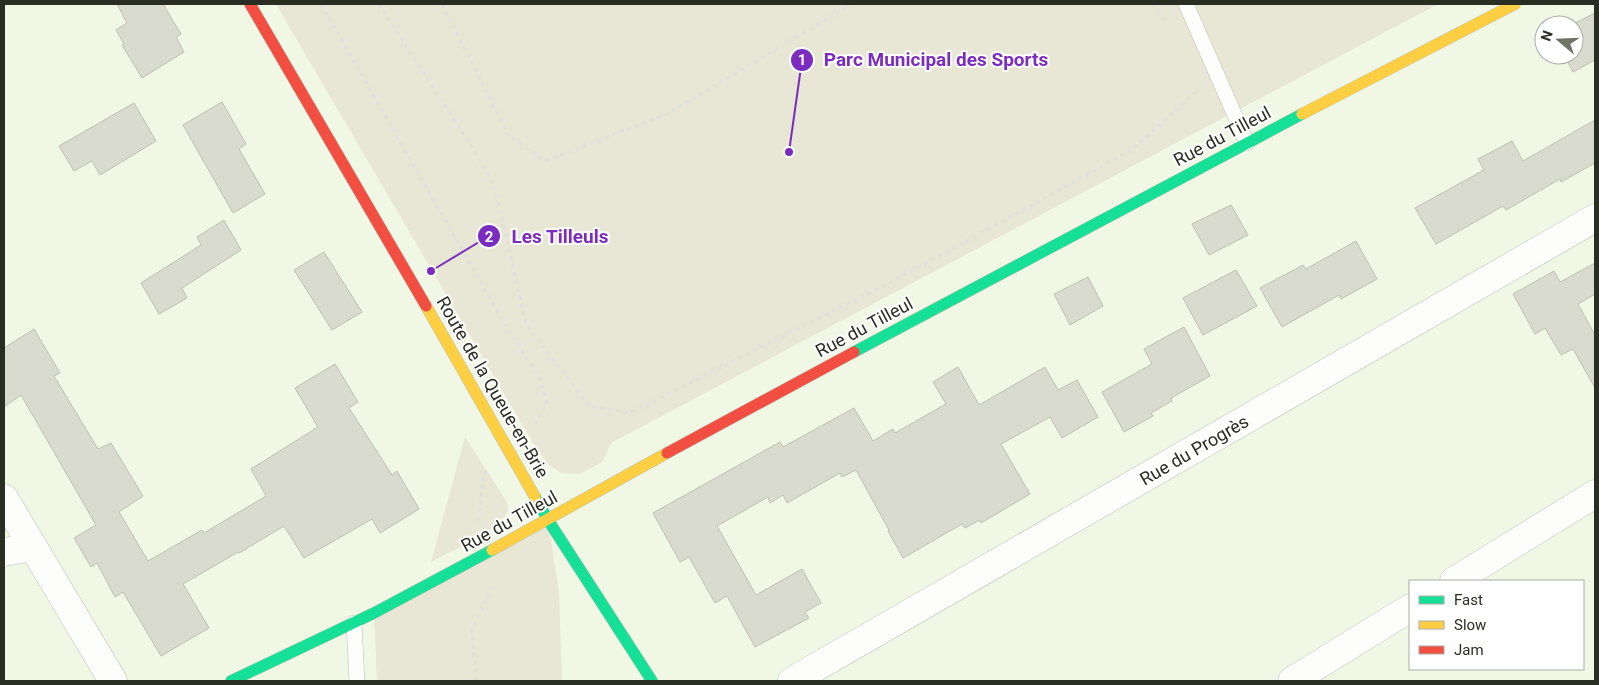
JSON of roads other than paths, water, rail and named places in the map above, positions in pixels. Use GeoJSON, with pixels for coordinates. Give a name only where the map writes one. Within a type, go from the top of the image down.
{"type":"FeatureCollection","features":[{"type":"Feature","properties":{"kind":"street","name":"Route de la Queue-en-Brie"},"geometry":{"type":"LineString","coordinates":[[250,4],[500,433],[548,520],[652,681]]}},
{"type":"Feature","properties":{"kind":"street","name":"Rue du Tilleul"},"geometry":{"type":"LineString","coordinates":[[230,681],[354,623],[487,553],[824,368],[1247,142],[1515,4]]}},
{"type":"Feature","properties":{"kind":"street","name":"Rue du Progrès"},"geometry":{"type":"LineString","coordinates":[[792,681],[1595,218]]}},
{"type":"Feature","properties":{"kind":"street"},"geometry":{"type":"LineString","coordinates":[[1456,580],[1595,494]]}},
{"type":"Feature","properties":{"kind":"street"},"geometry":{"type":"LineString","coordinates":[[4,498],[114,681]]}},
{"type":"Feature","properties":{"kind":"street"},"geometry":{"type":"LineString","coordinates":[[4,552],[33,547]]}},
{"type":"Feature","properties":{"kind":"street"},"geometry":{"type":"LineString","coordinates":[[1292,681],[1409,609]]}},
{"type":"Feature","properties":{"kind":"lane"},"geometry":{"type":"LineString","coordinates":[[1186,4],[1247,142]]}},
{"type":"Feature","properties":{"kind":"lane"},"geometry":{"type":"LineString","coordinates":[[354,623],[357,681]]}},
{"type":"Feature","properties":{"kind":"place","name":"Parc Municipal des Sports"},"geometry":{"type":"Point","coordinates":[789,152]}},
{"type":"Feature","properties":{"kind":"place","name":"Les Tilleuls"},"geometry":{"type":"Point","coordinates":[431,271]}}]}
